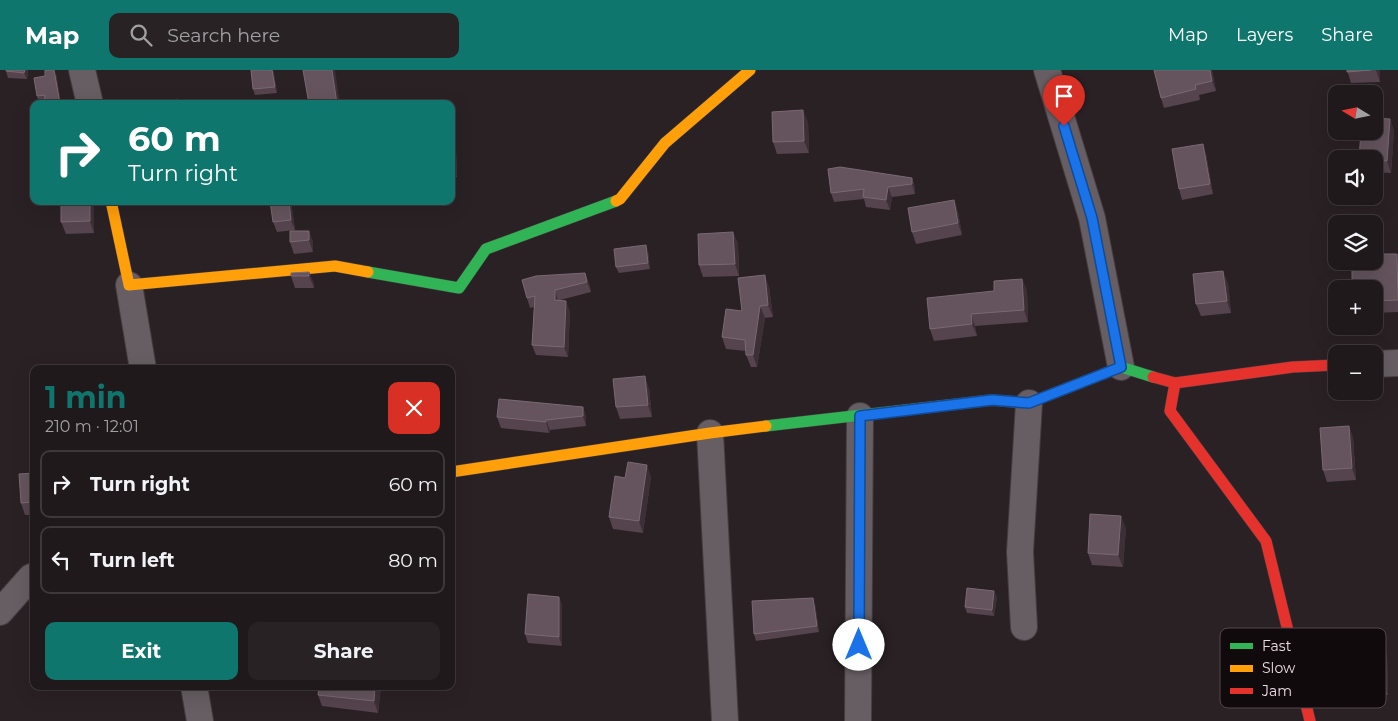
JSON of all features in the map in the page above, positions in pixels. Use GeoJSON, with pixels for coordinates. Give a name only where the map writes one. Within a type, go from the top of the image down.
{"type":"FeatureCollection","features":[{"type":"Feature","properties":{"kind":"street"},"geometry":{"type":"LineString","coordinates":[[82,70],[89,100]]}},
{"type":"Feature","properties":{"kind":"street"},"geometry":{"type":"LineString","coordinates":[[129,285],[336,266],[459,288],[486,249],[620,199],[664,143],[750,70]]}},
{"type":"Feature","properties":{"kind":"street"},"geometry":{"type":"LineString","coordinates":[[1047,70],[1092,218],[1121,367]]}},
{"type":"Feature","properties":{"kind":"street"},"geometry":{"type":"LineString","coordinates":[[112,205],[129,285],[142,365]]}},
{"type":"Feature","properties":{"kind":"street"},"geometry":{"type":"LineString","coordinates":[[1383,364],[1398,363]]}},
{"type":"Feature","properties":{"kind":"street"},"geometry":{"type":"LineString","coordinates":[[455,471],[710,433],[992,400],[1029,403],[1121,367],[1175,383],[1293,367],[1328,365]]}},
{"type":"Feature","properties":{"kind":"street"},"geometry":{"type":"LineString","coordinates":[[1175,383],[1170,411],[1266,541],[1287,628]]}},
{"type":"Feature","properties":{"kind":"street"},"geometry":{"type":"LineString","coordinates":[[1024,626],[1020,552],[1029,403]]}},
{"type":"Feature","properties":{"kind":"street"},"geometry":{"type":"LineString","coordinates":[[858,721],[860,416]]}},
{"type":"Feature","properties":{"kind":"street"},"geometry":{"type":"LineString","coordinates":[[710,433],[725,721]]}},
{"type":"Feature","properties":{"kind":"street"},"geometry":{"type":"LineString","coordinates":[[0,612],[30,578]]}},
{"type":"Feature","properties":{"kind":"street"},"geometry":{"type":"LineString","coordinates":[[195,690],[200,721]]}},
{"type":"Feature","properties":{"kind":"street"},"geometry":{"type":"LineString","coordinates":[[1307,708],[1310,721]]}},
{"type":"Feature","properties":{"kind":"building"},"geometry":{"type":"Polygon","coordinates":[[[6,70],[25,70],[24,73],[6,70]]]}},
{"type":"Feature","properties":{"kind":"building"},"geometry":{"type":"Polygon","coordinates":[[[45,70],[54,70],[59,100],[44,100],[45,95],[37,96],[34,78],[45,76],[45,70]]]}},
{"type":"Feature","properties":{"kind":"building"},"geometry":{"type":"Polygon","coordinates":[[[251,70],[272,70],[275,87],[253,89],[251,70]]]}},
{"type":"Feature","properties":{"kind":"building"},"geometry":{"type":"Polygon","coordinates":[[[303,70],[332,70],[336,100],[308,100],[303,70]]]}},
{"type":"Feature","properties":{"kind":"building"},"geometry":{"type":"Polygon","coordinates":[[[1154,70],[1210,70],[1212,81],[1195,85],[1196,89],[1161,98],[1154,70]]]}},
{"type":"Feature","properties":{"kind":"building"},"geometry":{"type":"Polygon","coordinates":[[[1347,70],[1371,70],[1347,72],[1347,70]]]}},
{"type":"Feature","properties":{"kind":"building"},"geometry":{"type":"Polygon","coordinates":[[[803,110],[804,141],[773,142],[772,112],[803,110]]]}},
{"type":"Feature","properties":{"kind":"building"},"geometry":{"type":"Polygon","coordinates":[[[1383,119],[1390,119],[1387,161],[1383,161],[1383,150],[1360,150],[1360,140],[1383,140],[1383,119]]]}},
{"type":"Feature","properties":{"kind":"building"},"geometry":{"type":"Polygon","coordinates":[[[1203,144],[1210,184],[1179,189],[1172,149],[1203,144]]]}},
{"type":"Feature","properties":{"kind":"building"},"geometry":{"type":"Polygon","coordinates":[[[840,167],[912,178],[912,184],[888,187],[886,200],[863,197],[864,189],[831,193],[828,169],[840,167]]]}},
{"type":"Feature","properties":{"kind":"building"},"geometry":{"type":"Polygon","coordinates":[[[954,200],[958,223],[912,232],[908,208],[954,200]]]}},
{"type":"Feature","properties":{"kind":"building"},"geometry":{"type":"Polygon","coordinates":[[[61,205],[90,205],[90,221],[61,222],[61,205]]]}},
{"type":"Feature","properties":{"kind":"building"},"geometry":{"type":"Polygon","coordinates":[[[271,205],[289,205],[291,220],[273,222],[271,205]]]}},
{"type":"Feature","properties":{"kind":"building"},"geometry":{"type":"Polygon","coordinates":[[[290,231],[309,231],[309,240],[290,242],[290,231]]]}},
{"type":"Feature","properties":{"kind":"building"},"geometry":{"type":"Polygon","coordinates":[[[733,232],[735,264],[699,265],[698,234],[733,232]]]}},
{"type":"Feature","properties":{"kind":"building"},"geometry":{"type":"Polygon","coordinates":[[[646,245],[648,263],[616,267],[614,249],[646,245]]]}},
{"type":"Feature","properties":{"kind":"building"},"geometry":{"type":"Polygon","coordinates":[[[1383,254],[1397,254],[1398,300],[1383,301],[1383,280],[1352,280],[1352,270],[1383,270],[1383,254]]]}},
{"type":"Feature","properties":{"kind":"building"},"geometry":{"type":"Polygon","coordinates":[[[1223,271],[1227,301],[1196,304],[1193,274],[1223,271]]]}},
{"type":"Feature","properties":{"kind":"building"},"geometry":{"type":"Polygon","coordinates":[[[309,272],[309,276],[291,276],[291,273],[309,272]]]}},
{"type":"Feature","properties":{"kind":"building"},"geometry":{"type":"Polygon","coordinates":[[[585,273],[587,282],[555,290],[555,300],[566,301],[564,347],[532,345],[535,296],[527,298],[522,280],[536,276],[585,273]]]}},
{"type":"Feature","properties":{"kind":"building"},"geometry":{"type":"Polygon","coordinates":[[[765,275],[768,305],[760,306],[753,355],[746,355],[745,340],[722,337],[726,309],[742,311],[738,278],[765,275]]]}},
{"type":"Feature","properties":{"kind":"building"},"geometry":{"type":"Polygon","coordinates":[[[1022,279],[1024,310],[971,314],[972,324],[930,329],[927,298],[994,291],[994,281],[1022,279]]]}},
{"type":"Feature","properties":{"kind":"building"},"geometry":{"type":"Polygon","coordinates":[[[645,376],[648,405],[616,407],[613,379],[645,376]]]}},
{"type":"Feature","properties":{"kind":"building"},"geometry":{"type":"Polygon","coordinates":[[[499,399],[583,407],[583,416],[546,420],[546,422],[497,417],[499,399]]]}},
{"type":"Feature","properties":{"kind":"building"},"geometry":{"type":"Polygon","coordinates":[[[1349,426],[1352,468],[1323,470],[1320,428],[1349,426]]]}},
{"type":"Feature","properties":{"kind":"building"},"geometry":{"type":"Polygon","coordinates":[[[628,462],[647,465],[639,521],[609,517],[615,476],[625,478],[628,462]]]}},
{"type":"Feature","properties":{"kind":"building"},"geometry":{"type":"Polygon","coordinates":[[[30,473],[30,502],[21,503],[19,474],[30,473]]]}},
{"type":"Feature","properties":{"kind":"building"},"geometry":{"type":"Polygon","coordinates":[[[1090,514],[1121,516],[1118,555],[1088,553],[1090,514]]]}},
{"type":"Feature","properties":{"kind":"building"},"geometry":{"type":"Polygon","coordinates":[[[967,588],[994,591],[992,610],[965,607],[967,588]]]}},
{"type":"Feature","properties":{"kind":"building"},"geometry":{"type":"Polygon","coordinates":[[[528,594],[559,597],[559,637],[525,634],[528,594]]]}},
{"type":"Feature","properties":{"kind":"building"},"geometry":{"type":"Polygon","coordinates":[[[813,598],[817,626],[754,634],[752,601],[813,598]]]}},
{"type":"Feature","properties":{"kind":"building"},"geometry":{"type":"Polygon","coordinates":[[[319,690],[375,690],[374,701],[318,695],[319,690]]]}},
{"type":"Feature","properties":{"kind":"traffic: fast"},"geometry":{"type":"LineString","coordinates":[[368,272],[459,288],[486,249],[616,201]]}},
{"type":"Feature","properties":{"kind":"traffic: fast"},"geometry":{"type":"LineString","coordinates":[[766,426],[992,400],[1029,403],[1121,367],[1153,377]]}},
{"type":"Feature","properties":{"kind":"traffic: slow"},"geometry":{"type":"LineString","coordinates":[[616,201],[620,199],[665,143],[750,70]]}},
{"type":"Feature","properties":{"kind":"traffic: slow"},"geometry":{"type":"LineString","coordinates":[[112,205],[129,285],[335,266],[368,272]]}},
{"type":"Feature","properties":{"kind":"traffic: slow"},"geometry":{"type":"LineString","coordinates":[[455,471],[766,426]]}},
{"type":"Feature","properties":{"kind":"traffic: jam"},"geometry":{"type":"LineString","coordinates":[[1153,377],[1175,383],[1293,367],[1328,365]]}},
{"type":"Feature","properties":{"kind":"traffic: jam"},"geometry":{"type":"LineString","coordinates":[[1175,383],[1170,411],[1266,541],[1287,628]]}},
{"type":"Feature","properties":{"kind":"traffic: jam"},"geometry":{"type":"LineString","coordinates":[[1307,708],[1310,721]]}},
{"type":"Feature","properties":{"kind":"route"},"geometry":{"type":"LineString","coordinates":[[859,645],[860,416],[992,400],[1029,403],[1121,367],[1092,218],[1064,126]]}}]}
